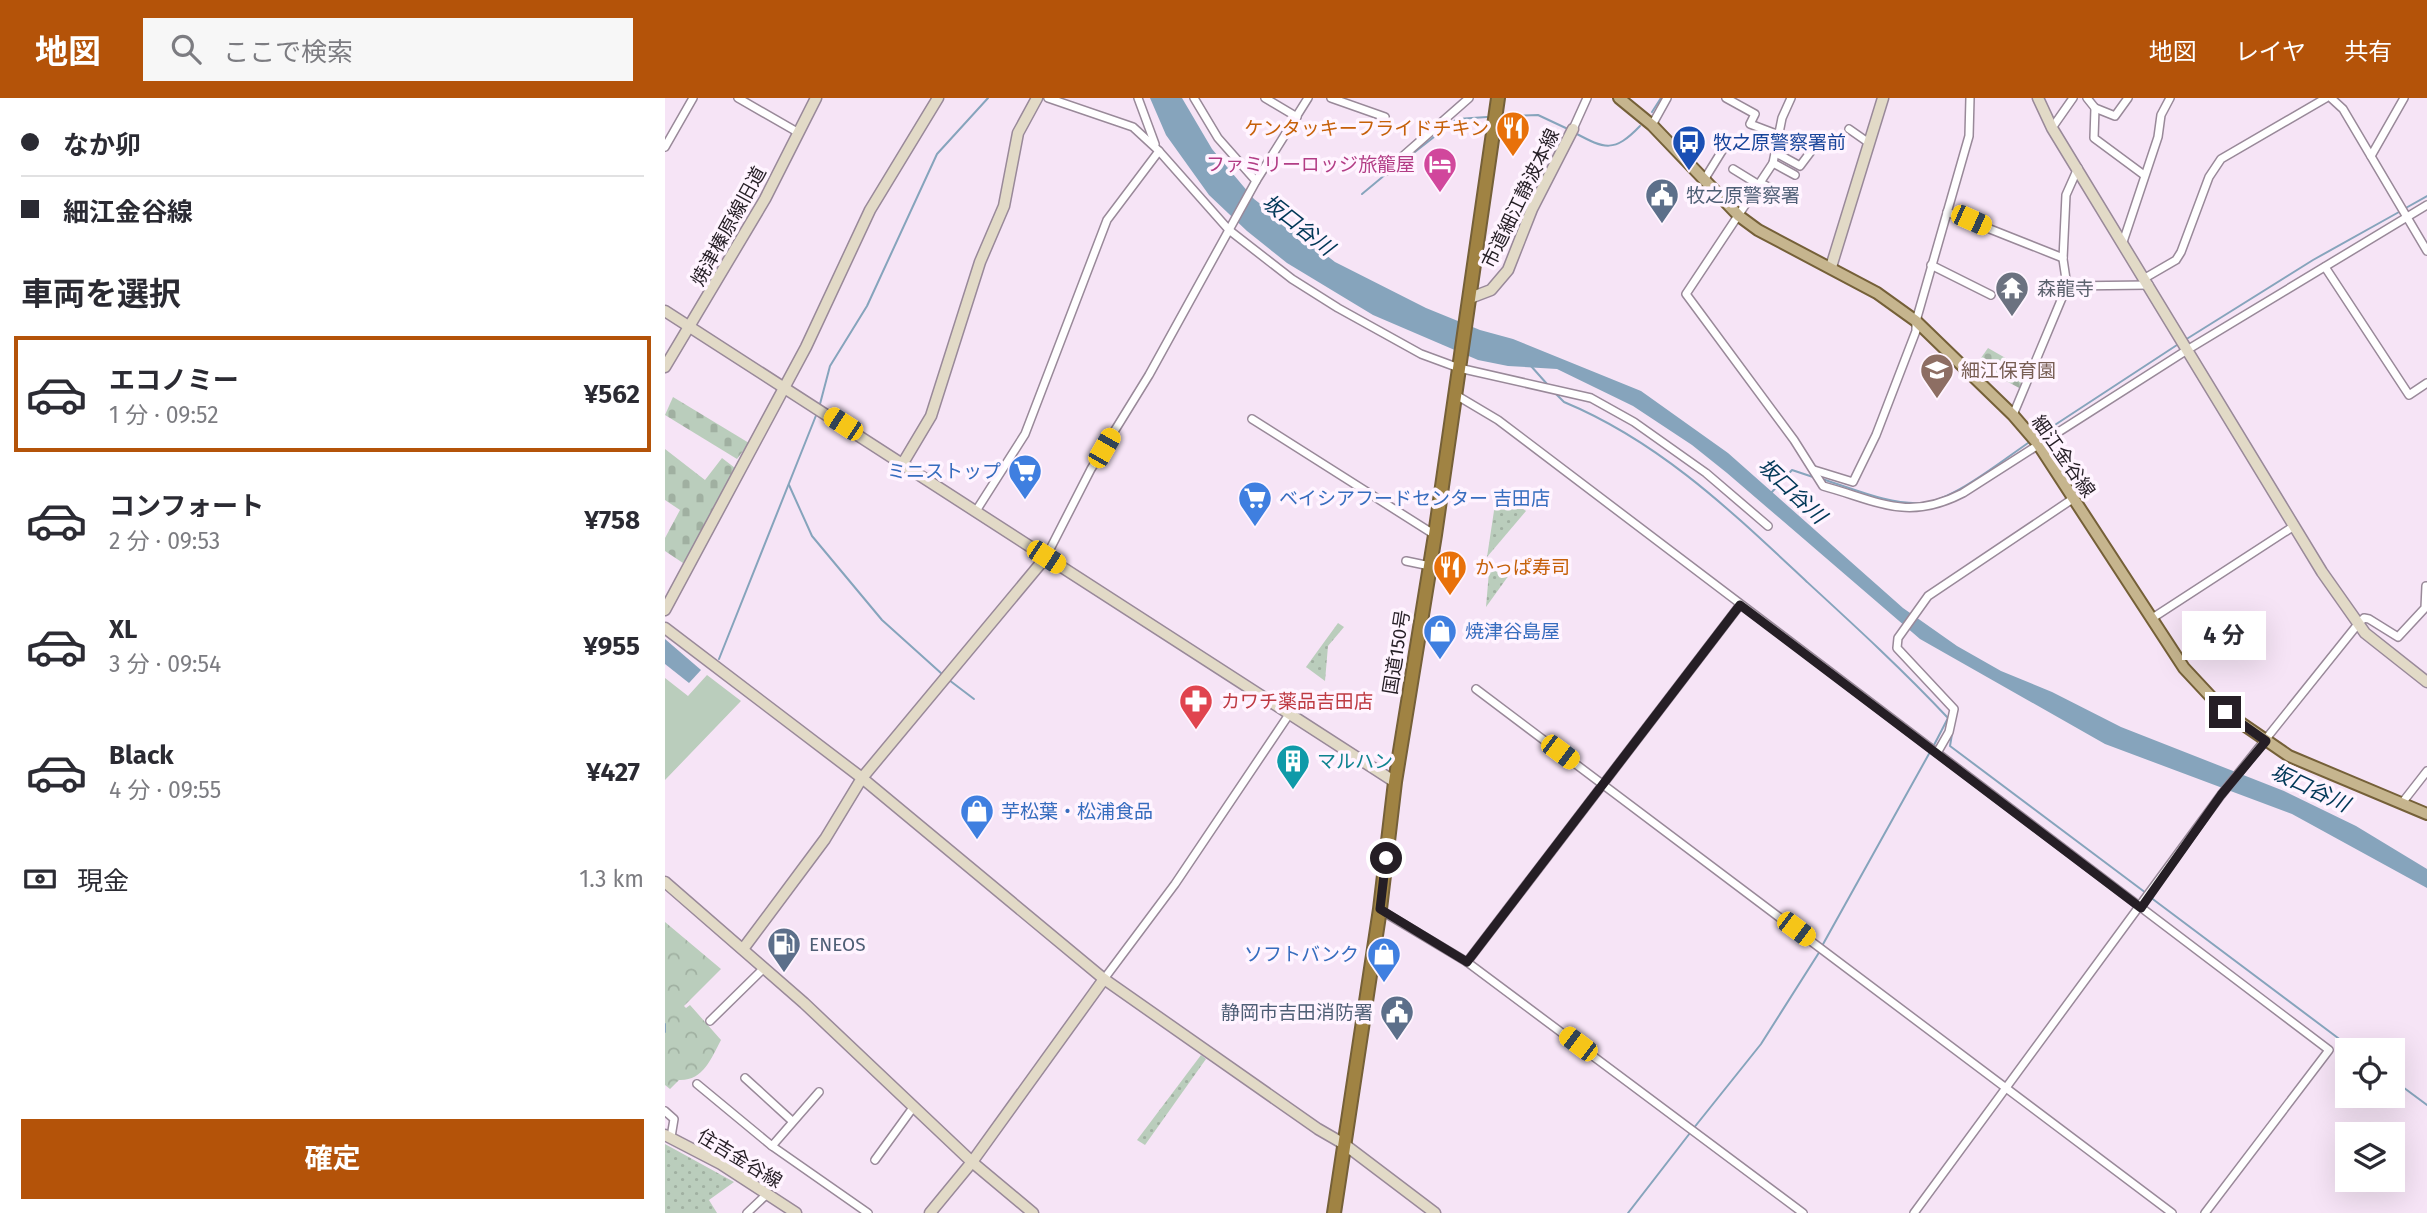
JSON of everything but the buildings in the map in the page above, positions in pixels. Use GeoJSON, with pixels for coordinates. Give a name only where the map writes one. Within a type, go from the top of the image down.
{"type":"FeatureCollection","features":[{"type":"Feature","properties":{"kind":"highway","name":"国道150号"},"geometry":{"type":"LineString","coordinates":[[1334,1213],[1380,909],[1395,782],[1435,535],[1498,98]]}},
{"type":"Feature","properties":{"kind":"main road","name":"細江金谷線"},"geometry":{"type":"LineString","coordinates":[[1619,98],[1652,125],[1739,216],[1758,230],[1877,293],[1916,321],[2013,415],[2035,440],[2184,667],[2225,712],[2289,756],[2427,814]]}},
{"type":"Feature","properties":{"kind":"street"},"geometry":{"type":"LineString","coordinates":[[665,146],[693,98]]}},
{"type":"Feature","properties":{"kind":"street"},"geometry":{"type":"LineString","coordinates":[[739,98],[799,133]]}},
{"type":"Feature","properties":{"kind":"street","name":"焼津榛原線旧道"},"geometry":{"type":"LineString","coordinates":[[665,367],[761,207],[816,98]]}},
{"type":"Feature","properties":{"kind":"street"},"geometry":{"type":"LineString","coordinates":[[665,610],[784,386],[870,209],[938,98]]}},
{"type":"Feature","properties":{"kind":"street"},"geometry":{"type":"LineString","coordinates":[[903,463],[931,416],[980,262],[1004,206],[1018,133],[1037,98]]}},
{"type":"Feature","properties":{"kind":"street"},"geometry":{"type":"LineString","coordinates":[[1048,98],[1133,127],[1159,151],[1230,228],[1292,279],[1338,308],[1421,354],[1591,398],[1634,422],[1706,473],[1768,526]]}},
{"type":"Feature","properties":{"kind":"street"},"geometry":{"type":"LineString","coordinates":[[1137,98],[1159,151]]}},
{"type":"Feature","properties":{"kind":"street"},"geometry":{"type":"LineString","coordinates":[[1194,98],[1218,138],[1256,181]]}},
{"type":"Feature","properties":{"kind":"street"},"geometry":{"type":"LineString","coordinates":[[1265,98],[1297,117]]}},
{"type":"Feature","properties":{"kind":"street"},"geometry":{"type":"LineString","coordinates":[[743,950],[818,849],[862,778],[1046,557],[1091,469],[1149,375],[1256,181],[1308,98]]}},
{"type":"Feature","properties":{"kind":"street"},"geometry":{"type":"LineString","coordinates":[[1331,98],[1385,117]]}},
{"type":"Feature","properties":{"kind":"street"},"geometry":{"type":"LineString","coordinates":[[1385,171],[1469,98]]}},
{"type":"Feature","properties":{"kind":"street","name":"市道細江静波本線"},"geometry":{"type":"LineString","coordinates":[[1470,298],[1480,297],[1491,289],[1508,270],[1532,209],[1587,98]]}},
{"type":"Feature","properties":{"kind":"street"},"geometry":{"type":"LineString","coordinates":[[1652,125],[1667,98]]}},
{"type":"Feature","properties":{"kind":"street"},"geometry":{"type":"LineString","coordinates":[[1726,98],[1755,114],[1750,124],[1779,135]]}},
{"type":"Feature","properties":{"kind":"street"},"geometry":{"type":"LineString","coordinates":[[1791,98],[1773,163],[1686,294],[1822,484],[1898,509],[1917,509],[1946,502],[1963,493],[2035,440],[2184,344],[2325,267],[2427,205]]}},
{"type":"Feature","properties":{"kind":"street"},"geometry":{"type":"LineString","coordinates":[[1831,267],[1883,98]]}},
{"type":"Feature","properties":{"kind":"street"},"geometry":{"type":"LineString","coordinates":[[1814,472],[1853,482],[1889,402],[1916,331],[1916,321],[1931,265],[1969,135],[1970,98]]}},
{"type":"Feature","properties":{"kind":"street"},"geometry":{"type":"LineString","coordinates":[[2038,98],[2052,128],[2294,526],[2358,624],[2372,639],[2427,682]]}},
{"type":"Feature","properties":{"kind":"street"},"geometry":{"type":"LineString","coordinates":[[2052,128],[2073,98]]}},
{"type":"Feature","properties":{"kind":"street"},"geometry":{"type":"LineString","coordinates":[[2087,98],[2095,108],[2115,116],[2128,98]]}},
{"type":"Feature","properties":{"kind":"street"},"geometry":{"type":"LineString","coordinates":[[2123,242],[2170,98]]}},
{"type":"Feature","properties":{"kind":"street"},"geometry":{"type":"LineString","coordinates":[[2067,286],[2147,282],[2176,260],[2181,252],[2209,177],[2221,159],[2326,98]]}},
{"type":"Feature","properties":{"kind":"street"},"geometry":{"type":"LineString","coordinates":[[2331,98],[2343,108],[2427,251]]}},
{"type":"Feature","properties":{"kind":"street"},"geometry":{"type":"LineString","coordinates":[[2371,156],[2404,98]]}},
{"type":"Feature","properties":{"kind":"street"},"geometry":{"type":"LineString","coordinates":[[2095,108],[2094,138],[2144,175]]}},
{"type":"Feature","properties":{"kind":"street"},"geometry":{"type":"LineString","coordinates":[[1849,130],[1869,143]]}},
{"type":"Feature","properties":{"kind":"street"},"geometry":{"type":"LineString","coordinates":[[1704,180],[1725,146]]}},
{"type":"Feature","properties":{"kind":"street"},"geometry":{"type":"LineString","coordinates":[[1776,153],[1800,166],[1812,150]]}},
{"type":"Feature","properties":{"kind":"street"},"geometry":{"type":"LineString","coordinates":[[977,511],[1025,434],[1107,220],[1159,151]]}},
{"type":"Feature","properties":{"kind":"street"},"geometry":{"type":"LineString","coordinates":[[1773,163],[1795,175]]}},
{"type":"Feature","properties":{"kind":"street"},"geometry":{"type":"LineString","coordinates":[[2013,415],[2067,286],[2063,258],[2066,195],[2078,167]]}},
{"type":"Feature","properties":{"kind":"street"},"geometry":{"type":"LineString","coordinates":[[1733,169],[1791,197]]}},
{"type":"Feature","properties":{"kind":"street"},"geometry":{"type":"LineString","coordinates":[[1947,212],[2063,258]]}},
{"type":"Feature","properties":{"kind":"street"},"geometry":{"type":"LineString","coordinates":[[1931,265],[1991,295]]}},
{"type":"Feature","properties":{"kind":"street"},"geometry":{"type":"LineString","coordinates":[[2325,267],[2409,396],[2427,383]]}},
{"type":"Feature","properties":{"kind":"street"},"geometry":{"type":"LineString","coordinates":[[665,311],[1395,782]]}},
{"type":"Feature","properties":{"kind":"street"},"geometry":{"type":"LineString","coordinates":[[1456,395],[1498,420],[2329,1050],[2205,1213]]}},
{"type":"Feature","properties":{"kind":"street"},"geometry":{"type":"LineString","coordinates":[[1252,419],[1435,535]]}},
{"type":"Feature","properties":{"kind":"street"},"geometry":{"type":"LineString","coordinates":[[1936,753],[1951,725],[1954,709],[1897,648],[1898,638],[1928,596],[2074,498]]}},
{"type":"Feature","properties":{"kind":"street"},"geometry":{"type":"LineString","coordinates":[[2151,619],[2294,526]]}},
{"type":"Feature","properties":{"kind":"street"},"geometry":{"type":"LineString","coordinates":[[1406,561],[1430,566]]}},
{"type":"Feature","properties":{"kind":"street"},"geometry":{"type":"LineString","coordinates":[[1914,1213],[2141,908],[2221,795],[2358,624],[2364,618],[2369,619],[2398,637],[2425,608],[2426,586]]}},
{"type":"Feature","properties":{"kind":"street"},"geometry":{"type":"LineString","coordinates":[[1467,962],[1740,605]]}},
{"type":"Feature","properties":{"kind":"street"},"geometry":{"type":"LineString","coordinates":[[665,628],[862,778],[1104,979],[1318,1129],[1344,1144],[1435,1213]]}},
{"type":"Feature","properties":{"kind":"street"},"geometry":{"type":"LineString","coordinates":[[1476,689],[2172,1213]]}},
{"type":"Feature","properties":{"kind":"street"},"geometry":{"type":"LineString","coordinates":[[930,1213],[972,1162],[1175,884],[1290,713]]}},
{"type":"Feature","properties":{"kind":"street"},"geometry":{"type":"LineString","coordinates":[[2402,803],[2427,771]]}},
{"type":"Feature","properties":{"kind":"street"},"geometry":{"type":"LineString","coordinates":[[665,882],[764,968],[912,1109],[1033,1213]]}},
{"type":"Feature","properties":{"kind":"street"},"geometry":{"type":"LineString","coordinates":[[1380,909],[1467,962],[1803,1213]]}},
{"type":"Feature","properties":{"kind":"street"},"geometry":{"type":"LineString","coordinates":[[710,1021],[764,968]]}},
{"type":"Feature","properties":{"kind":"street"},"geometry":{"type":"LineString","coordinates":[[745,1078],[791,1120]]}},
{"type":"Feature","properties":{"kind":"street"},"geometry":{"type":"LineString","coordinates":[[697,1084],[772,1146],[868,1213]]}},
{"type":"Feature","properties":{"kind":"street"},"geometry":{"type":"LineString","coordinates":[[772,1146],[791,1120],[819,1092]]}},
{"type":"Feature","properties":{"kind":"street"},"geometry":{"type":"LineString","coordinates":[[875,1160],[912,1109]]}},
{"type":"Feature","properties":{"kind":"street"},"geometry":{"type":"LineString","coordinates":[[665,1111],[674,1119],[668,1136]]}},
{"type":"Feature","properties":{"kind":"street","name":"住吉金谷線"},"geometry":{"type":"LineString","coordinates":[[668,1136],[721,1164],[796,1213]]}},
{"type":"Feature","properties":{"kind":"street"},"geometry":{"type":"LineString","coordinates":[[747,1213],[767,1194]]}},
{"type":"Feature","properties":{"kind":"green space"},"geometry":{"type":"Polygon","coordinates":[[[1988,348],[2030,372],[2023,390],[1976,365],[1988,348]]]}},
{"type":"Feature","properties":{"kind":"green space"},"geometry":{"type":"Polygon","coordinates":[[[673,397],[749,443],[737,459],[665,415],[673,397]]]}},
{"type":"Feature","properties":{"kind":"green space"},"geometry":{"type":"Polygon","coordinates":[[[665,449],[705,480],[722,458],[735,468],[705,528],[683,563],[665,551],[665,538],[680,510],[665,500],[665,449]]]}},
{"type":"Feature","properties":{"kind":"green space"},"geometry":{"type":"Polygon","coordinates":[[[1497,491],[1526,511],[1487,557],[1497,491]]]}},
{"type":"Feature","properties":{"kind":"green space"},"geometry":{"type":"Polygon","coordinates":[[[1490,560],[1509,575],[1486,607],[1490,560]]]}},
{"type":"Feature","properties":{"kind":"green space"},"geometry":{"type":"Polygon","coordinates":[[[1338,623],[1344,627],[1328,646],[1325,681],[1306,667],[1338,623]]]}},
{"type":"Feature","properties":{"kind":"green space"},"geometry":{"type":"Polygon","coordinates":[[[707,675],[741,701],[665,780],[665,678],[688,696],[707,675]]]}},
{"type":"Feature","properties":{"kind":"green space"},"geometry":{"type":"Polygon","coordinates":[[[665,922],[721,969],[684,1006],[686,1008],[690,1005],[721,1040],[700,1073],[679,1080],[670,1089],[665,1085],[665,922]]]}},
{"type":"Feature","properties":{"kind":"green space"},"geometry":{"type":"Polygon","coordinates":[[[1201,1055],[1206,1059],[1145,1145],[1137,1140],[1201,1055]]]}},
{"type":"Feature","properties":{"kind":"green space"},"geometry":{"type":"Polygon","coordinates":[[[665,1144],[734,1182],[709,1200],[717,1213],[665,1213],[665,1144]]]}},
{"type":"Feature","properties":{"kind":"water"},"geometry":{"type":"Polygon","coordinates":[[[1150,98],[1182,98],[1212,149],[1254,199],[1335,262],[1426,308],[1480,330],[1513,339],[1641,391],[1728,453],[1903,608],[1957,646],[2001,671],[2052,692],[2121,727],[2284,791],[2356,826],[2427,869],[2427,888],[2292,814],[2105,744],[1920,639],[1727,473],[1692,445],[1633,406],[1557,369],[1508,366],[1478,360],[1373,315],[1287,263],[1247,231],[1209,195],[1166,135],[1150,98]]]}},
{"type":"Feature","properties":{"kind":"water"},"geometry":{"type":"Polygon","coordinates":[[[665,639],[701,670],[689,683],[665,664],[665,639]]]}},
{"type":"Feature","properties":{"kind":"waterway"},"geometry":{"type":"LineString","coordinates":[[820,404],[830,366],[867,306],[937,154],[988,98]]}},
{"type":"Feature","properties":{"kind":"waterway"},"geometry":{"type":"LineString","coordinates":[[1652,112],[1661,98]]}},
{"type":"Feature","properties":{"kind":"waterway"},"geometry":{"type":"LineString","coordinates":[[1507,116],[1538,115],[1570,130]]}},
{"type":"Feature","properties":{"kind":"waterway"},"geometry":{"type":"LineString","coordinates":[[1402,162],[1457,119],[1487,117]]}},
{"type":"Feature","properties":{"kind":"waterway"},"geometry":{"type":"LineString","coordinates":[[1575,133],[1609,146],[1623,141],[1640,126]]}},
{"type":"Feature","properties":{"kind":"waterway"},"geometry":{"type":"LineString","coordinates":[[1362,194],[1386,174]]}},
{"type":"Feature","properties":{"kind":"waterway"},"geometry":{"type":"LineString","coordinates":[[2404,209],[2427,196]]}},
{"type":"Feature","properties":{"kind":"waterway"},"geometry":{"type":"LineString","coordinates":[[2185,340],[2313,260],[2399,212]]}},
{"type":"Feature","properties":{"kind":"waterway","name":"坂口谷川"},"geometry":{"type":"LineString","coordinates":[[1309,242],[1318,243]]}},
{"type":"Feature","properties":{"kind":"waterway"},"geometry":{"type":"LineString","coordinates":[[2038,436],[2180,343]]}},
{"type":"Feature","properties":{"kind":"waterway"},"geometry":{"type":"LineString","coordinates":[[1531,366],[1547,384]]}},
{"type":"Feature","properties":{"kind":"waterway"},"geometry":{"type":"LineString","coordinates":[[1556,394],[1564,402],[1632,437],[1693,480],[1861,631],[1948,718]]}},
{"type":"Feature","properties":{"kind":"waterway"},"geometry":{"type":"LineString","coordinates":[[719,659],[817,413]]}},
{"type":"Feature","properties":{"kind":"waterway"},"geometry":{"type":"LineString","coordinates":[[1822,479],[1884,499],[1922,503],[1963,487],[2031,441]]}},
{"type":"Feature","properties":{"kind":"waterway","name":"坂口谷川"},"geometry":{"type":"LineString","coordinates":[[1771,493],[1792,470],[1813,477]]}},
{"type":"Feature","properties":{"kind":"waterway"},"geometry":{"type":"LineString","coordinates":[[789,485],[812,536],[882,620],[942,674]]}},
{"type":"Feature","properties":{"kind":"waterway"},"geometry":{"type":"LineString","coordinates":[[949,680],[974,699]]}},
{"type":"Feature","properties":{"kind":"waterway"},"geometry":{"type":"LineString","coordinates":[[1933,747],[1948,718]]}},
{"type":"Feature","properties":{"kind":"waterway"},"geometry":{"type":"LineString","coordinates":[[1952,734],[1950,746],[2146,893]]}},
{"type":"Feature","properties":{"kind":"waterway"},"geometry":{"type":"LineString","coordinates":[[1822,946],[1930,752]]}},
{"type":"Feature","properties":{"kind":"waterway"},"geometry":{"type":"LineString","coordinates":[[2150,897],[2338,1038]]}},
{"type":"Feature","properties":{"kind":"waterway"},"geometry":{"type":"LineString","coordinates":[[1693,1129],[1761,1044],[1820,951]]}},
{"type":"Feature","properties":{"kind":"waterway"},"geometry":{"type":"LineString","coordinates":[[665,1024],[665,1032]]}},
{"type":"Feature","properties":{"kind":"waterway"},"geometry":{"type":"LineString","coordinates":[[2405,1089],[2427,1105]]}},
{"type":"Feature","properties":{"kind":"waterway"},"geometry":{"type":"LineString","coordinates":[[1628,1213],[1690,1133]]}},
{"type":"Feature","properties":{"kind":"place","name":"ケンタッキーフライドチキン"},"geometry":{"type":"Point","coordinates":[1513,158]}},
{"type":"Feature","properties":{"kind":"place","name":"牧之原警察署前"},"geometry":{"type":"Point","coordinates":[1689,172]}},
{"type":"Feature","properties":{"kind":"place","name":"ファミリーロッジ旅籠屋"},"geometry":{"type":"Point","coordinates":[1440,194]}},
{"type":"Feature","properties":{"kind":"place","name":"牧之原警察署"},"geometry":{"type":"Point","coordinates":[1662,225]}},
{"type":"Feature","properties":{"kind":"place","name":"森龍寺"},"geometry":{"type":"Point","coordinates":[2012,318]}},
{"type":"Feature","properties":{"kind":"place","name":"細江保育園"},"geometry":{"type":"Point","coordinates":[1937,400]}},
{"type":"Feature","properties":{"kind":"place","name":"ミニストップ"},"geometry":{"type":"Point","coordinates":[1025,501]}},
{"type":"Feature","properties":{"kind":"place","name":"ベイシアフードセンター 吉田店"},"geometry":{"type":"Point","coordinates":[1255,528]}},
{"type":"Feature","properties":{"kind":"place","name":"かっぱ寿司"},"geometry":{"type":"Point","coordinates":[1450,597]}},
{"type":"Feature","properties":{"kind":"place","name":"焼津谷島屋"},"geometry":{"type":"Point","coordinates":[1440,661]}},
{"type":"Feature","properties":{"kind":"place","name":"カワチ薬品吉田店"},"geometry":{"type":"Point","coordinates":[1196,731]}},
{"type":"Feature","properties":{"kind":"place","name":"マルハン"},"geometry":{"type":"Point","coordinates":[1293,791]}},
{"type":"Feature","properties":{"kind":"place","name":"芋松葉・松浦食品"},"geometry":{"type":"Point","coordinates":[977,841]}},
{"type":"Feature","properties":{"kind":"place","name":"ENEOS"},"geometry":{"type":"Point","coordinates":[784,974]}},
{"type":"Feature","properties":{"kind":"place","name":"ソフトバンク"},"geometry":{"type":"Point","coordinates":[1384,984]}},
{"type":"Feature","properties":{"kind":"place","name":"静岡市吉田消防署"},"geometry":{"type":"Point","coordinates":[1397,1042]}},
{"type":"Feature","properties":{"kind":"route"},"geometry":{"type":"LineString","coordinates":[[1386,858],[1380,909],[1467,962],[1740,605],[2141,908],[2221,795],[2266,741],[2225,712]]}}]}
